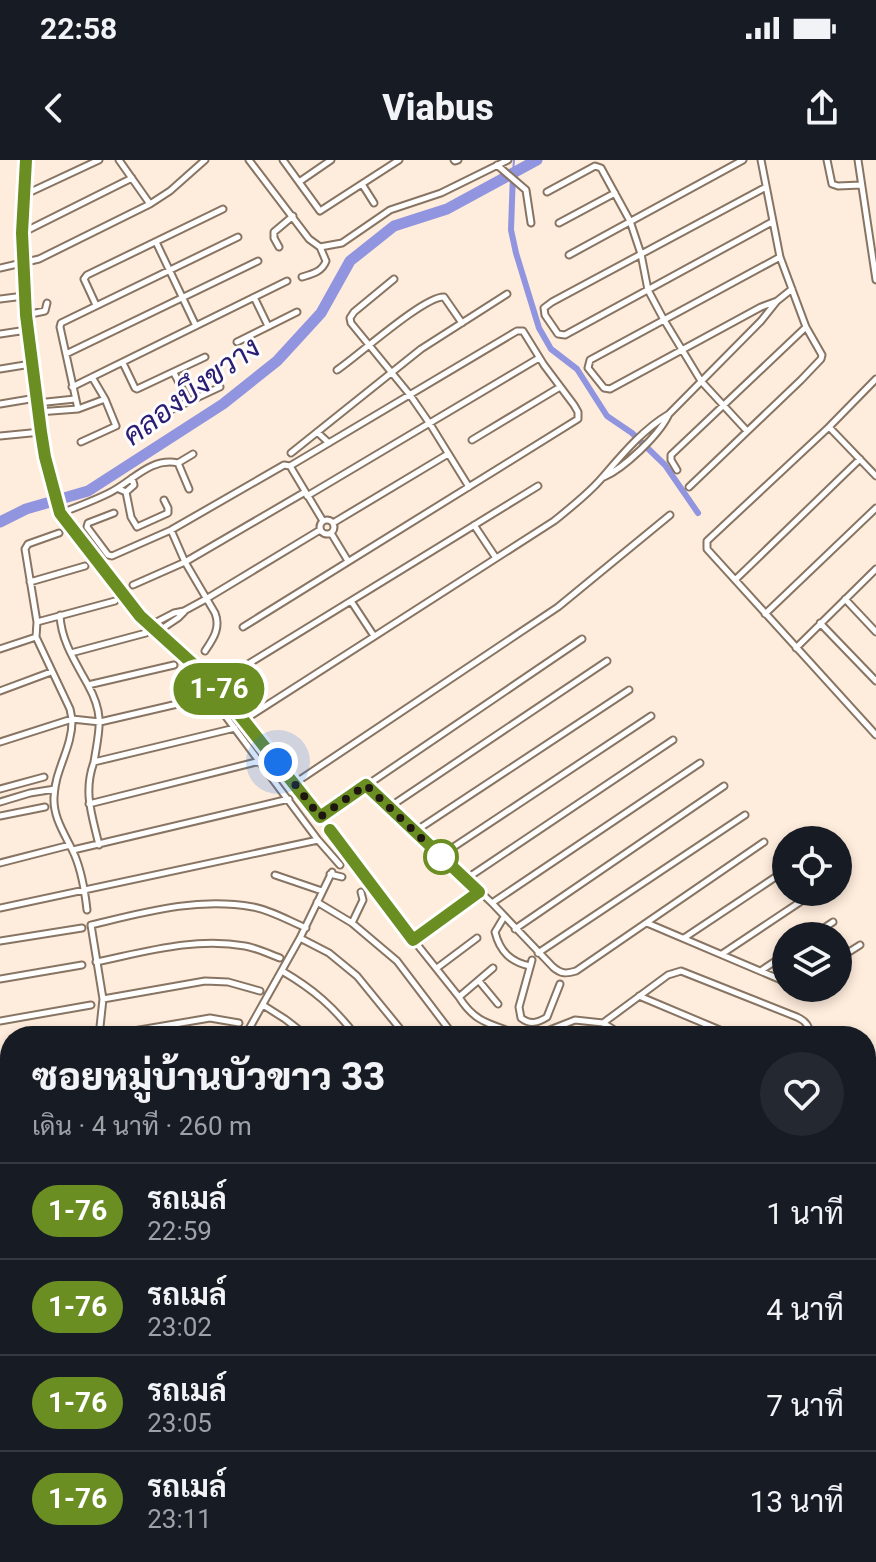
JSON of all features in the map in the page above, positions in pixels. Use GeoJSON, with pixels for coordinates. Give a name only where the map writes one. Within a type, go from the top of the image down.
{"type":"FeatureCollection","features":[{"type":"Feature","properties":{"kind":"street"},"geometry":{"type":"LineString","coordinates":[[26,160],[22,264],[27,330],[41,432],[61,512],[140,616],[215,684],[295,783],[466,1009],[492,1026]]}},
{"type":"Feature","properties":{"kind":"street"},"geometry":{"type":"LineString","coordinates":[[23,196],[99,160]]}},
{"type":"Feature","properties":{"kind":"street"},"geometry":{"type":"LineString","coordinates":[[119,160],[150,204]]}},
{"type":"Feature","properties":{"kind":"street"},"geometry":{"type":"LineString","coordinates":[[0,268],[39,259],[150,204],[205,160]]}},
{"type":"Feature","properties":{"kind":"street"},"geometry":{"type":"LineString","coordinates":[[249,160],[313,243],[320,247],[326,261],[324,267],[302,277]]}},
{"type":"Feature","properties":{"kind":"street"},"geometry":{"type":"LineString","coordinates":[[283,160],[320,211],[399,160]]}},
{"type":"Feature","properties":{"kind":"street"},"geometry":{"type":"LineString","coordinates":[[299,182],[331,160]]}},
{"type":"Feature","properties":{"kind":"street"},"geometry":{"type":"LineString","coordinates":[[320,247],[342,243],[390,210],[432,197],[508,160]]}},
{"type":"Feature","properties":{"kind":"street"},"geometry":{"type":"LineString","coordinates":[[569,255],[743,160]]}},
{"type":"Feature","properties":{"kind":"street"},"geometry":{"type":"LineString","coordinates":[[689,487],[801,380],[822,355],[806,327],[780,257],[761,160]]}},
{"type":"Feature","properties":{"kind":"street"},"geometry":{"type":"LineString","coordinates":[[827,160],[832,184],[861,185]]}},
{"type":"Feature","properties":{"kind":"street"},"geometry":{"type":"LineString","coordinates":[[858,160],[876,280]]}},
{"type":"Feature","properties":{"kind":"street"},"geometry":{"type":"LineString","coordinates":[[497,165],[526,190],[531,223]]}},
{"type":"Feature","properties":{"kind":"street"},"geometry":{"type":"LineString","coordinates":[[547,192],[597,166],[601,168],[630,221],[648,290],[680,350],[701,381],[747,431]]}},
{"type":"Feature","properties":{"kind":"street"},"geometry":{"type":"LineString","coordinates":[[22,233],[132,178]]}},
{"type":"Feature","properties":{"kind":"street"},"geometry":{"type":"LineString","coordinates":[[362,184],[374,203]]}},
{"type":"Feature","properties":{"kind":"street"},"geometry":{"type":"LineString","coordinates":[[766,187],[552,302],[543,311],[562,336],[772,222]]}},
{"type":"Feature","properties":{"kind":"street"},"geometry":{"type":"LineString","coordinates":[[559,223],[615,193]]}},
{"type":"Feature","properties":{"kind":"street"},"geometry":{"type":"LineString","coordinates":[[96,305],[85,284],[85,277],[223,209]]}},
{"type":"Feature","properties":{"kind":"street"},"geometry":{"type":"LineString","coordinates":[[279,247],[274,232],[293,216]]}},
{"type":"Feature","properties":{"kind":"street"},"geometry":{"type":"LineString","coordinates":[[78,409],[61,323],[238,237]]}},
{"type":"Feature","properties":{"kind":"street"},"geometry":{"type":"LineString","coordinates":[[156,242],[196,326]]}},
{"type":"Feature","properties":{"kind":"street"},"geometry":{"type":"LineString","coordinates":[[777,301],[610,389],[604,388],[588,368],[590,360],[780,257]]}},
{"type":"Feature","properties":{"kind":"street"},"geometry":{"type":"LineString","coordinates":[[66,354],[258,261]]}},
{"type":"Feature","properties":{"kind":"street"},"geometry":{"type":"LineString","coordinates":[[394,279],[351,315],[351,323],[410,395],[469,487]]}},
{"type":"Feature","properties":{"kind":"street"},"geometry":{"type":"LineString","coordinates":[[72,387],[287,281]]}},
{"type":"Feature","properties":{"kind":"street"},"geometry":{"type":"LineString","coordinates":[[603,477],[615,472],[777,301],[792,289]]}},
{"type":"Feature","properties":{"kind":"street"},"geometry":{"type":"LineString","coordinates":[[291,453],[421,349],[507,294]]}},
{"type":"Feature","properties":{"kind":"street"},"geometry":{"type":"LineString","coordinates":[[0,299],[24,296]]}},
{"type":"Feature","properties":{"kind":"street"},"geometry":{"type":"LineString","coordinates":[[337,370],[440,296],[444,297],[462,323]]}},
{"type":"Feature","properties":{"kind":"street"},"geometry":{"type":"LineString","coordinates":[[254,297],[268,326]]}},
{"type":"Feature","properties":{"kind":"street"},"geometry":{"type":"LineString","coordinates":[[26,315],[45,311],[47,303]]}},
{"type":"Feature","properties":{"kind":"street"},"geometry":{"type":"LineString","coordinates":[[237,342],[297,312]]}},
{"type":"Feature","properties":{"kind":"street"},"geometry":{"type":"LineString","coordinates":[[677,470],[671,455],[806,327]]}},
{"type":"Feature","properties":{"kind":"street"},"geometry":{"type":"LineString","coordinates":[[0,334],[27,330]]}},
{"type":"Feature","properties":{"kind":"street"},"geometry":{"type":"LineString","coordinates":[[114,513],[87,525],[89,532],[110,556],[171,530],[284,465],[290,466],[519,330],[525,334],[578,412],[578,419],[243,627]]}},
{"type":"Feature","properties":{"kind":"street"},"geometry":{"type":"LineString","coordinates":[[123,363],[137,389],[205,357]]}},
{"type":"Feature","properties":{"kind":"street"},"geometry":{"type":"LineString","coordinates":[[133,585],[185,562],[430,424],[539,358]]}},
{"type":"Feature","properties":{"kind":"street"},"geometry":{"type":"LineString","coordinates":[[0,369],[31,364]]}},
{"type":"Feature","properties":{"kind":"street"},"geometry":{"type":"LineString","coordinates":[[174,373],[189,402]]}},
{"type":"Feature","properties":{"kind":"street"},"geometry":{"type":"LineString","coordinates":[[81,442],[116,426],[92,377]]}},
{"type":"Feature","properties":{"kind":"street"},"geometry":{"type":"LineString","coordinates":[[876,379],[707,541],[707,549],[876,735]]}},
{"type":"Feature","properties":{"kind":"street"},"geometry":{"type":"LineString","coordinates":[[160,415],[220,387]]}},
{"type":"Feature","properties":{"kind":"street"},"geometry":{"type":"LineString","coordinates":[[472,440],[561,387]]}},
{"type":"Feature","properties":{"kind":"street"},"geometry":{"type":"LineString","coordinates":[[0,404],[75,399]]}},
{"type":"Feature","properties":{"kind":"street"},"geometry":{"type":"LineString","coordinates":[[38,412],[78,409],[105,399]]}},
{"type":"Feature","properties":{"kind":"street"},"geometry":{"type":"LineString","coordinates":[[244,720],[554,521],[581,499],[609,467],[661,423]]}},
{"type":"Feature","properties":{"kind":"street"},"geometry":{"type":"LineString","coordinates":[[829,427],[876,476]]}},
{"type":"Feature","properties":{"kind":"street"},"geometry":{"type":"LineString","coordinates":[[0,436],[41,432]]}},
{"type":"Feature","properties":{"kind":"street"},"geometry":{"type":"LineString","coordinates":[[317,432],[329,443]]}},
{"type":"Feature","properties":{"kind":"street"},"geometry":{"type":"LineString","coordinates":[[61,512],[118,488],[156,463],[178,463],[193,454]]}},
{"type":"Feature","properties":{"kind":"street"},"geometry":{"type":"LineString","coordinates":[[333,523],[448,454]]}},
{"type":"Feature","properties":{"kind":"street"},"geometry":{"type":"LineString","coordinates":[[735,580],[860,459]]}},
{"type":"Feature","properties":{"kind":"street"},"geometry":{"type":"LineString","coordinates":[[178,463],[189,489]]}},
{"type":"Feature","properties":{"kind":"street"},"geometry":{"type":"LineString","coordinates":[[290,466],[323,521]]}},
{"type":"Feature","properties":{"kind":"street"},"geometry":{"type":"LineString","coordinates":[[126,492],[134,485],[132,478]]}},
{"type":"Feature","properties":{"kind":"street"},"geometry":{"type":"LineString","coordinates":[[227,677],[538,486]]}},
{"type":"Feature","properties":{"kind":"street"},"geometry":{"type":"LineString","coordinates":[[118,488],[126,492]]}},
{"type":"Feature","properties":{"kind":"street"},"geometry":{"type":"LineString","coordinates":[[126,492],[131,517],[137,527],[168,513],[164,500]]}},
{"type":"Feature","properties":{"kind":"street"},"geometry":{"type":"LineString","coordinates":[[765,614],[876,508]]}},
{"type":"Feature","properties":{"kind":"street"},"geometry":{"type":"LineString","coordinates":[[295,783],[558,607],[670,515]]}},
{"type":"Feature","properties":{"kind":"street"},"geometry":{"type":"LineString","coordinates":[[323,521],[333,523]]}},
{"type":"Feature","properties":{"kind":"street"},"geometry":{"type":"LineString","coordinates":[[320,530],[323,521]]}},
{"type":"Feature","properties":{"kind":"street"},"geometry":{"type":"LineString","coordinates":[[331,533],[333,523]]}},
{"type":"Feature","properties":{"kind":"street"},"geometry":{"type":"LineString","coordinates":[[474,525],[496,558]]}},
{"type":"Feature","properties":{"kind":"street"},"geometry":{"type":"LineString","coordinates":[[171,530],[185,562],[215,613],[218,627],[205,651]]}},
{"type":"Feature","properties":{"kind":"street"},"geometry":{"type":"LineString","coordinates":[[320,530],[325,534],[331,533]]}},
{"type":"Feature","properties":{"kind":"street"},"geometry":{"type":"LineString","coordinates":[[149,626],[206,599],[320,530]]}},
{"type":"Feature","properties":{"kind":"street"},"geometry":{"type":"LineString","coordinates":[[59,533],[26,546],[37,622],[36,637],[72,719],[54,805],[71,848],[87,910]]}},
{"type":"Feature","properties":{"kind":"street"},"geometry":{"type":"LineString","coordinates":[[331,533],[348,561]]}},
{"type":"Feature","properties":{"kind":"street"},"geometry":{"type":"LineString","coordinates":[[30,582],[85,566]]}},
{"type":"Feature","properties":{"kind":"street"},"geometry":{"type":"LineString","coordinates":[[796,648],[876,569]]}},
{"type":"Feature","properties":{"kind":"street"},"geometry":{"type":"LineString","coordinates":[[869,576],[876,583]]}},
{"type":"Feature","properties":{"kind":"street"},"geometry":{"type":"LineString","coordinates":[[845,599],[876,632]]}},
{"type":"Feature","properties":{"kind":"street"},"geometry":{"type":"LineString","coordinates":[[37,622],[115,601]]}},
{"type":"Feature","properties":{"kind":"street"},"geometry":{"type":"LineString","coordinates":[[351,601],[374,636]]}},
{"type":"Feature","properties":{"kind":"street"},"geometry":{"type":"LineString","coordinates":[[157,632],[184,611]]}},
{"type":"Feature","properties":{"kind":"street"},"geometry":{"type":"LineString","coordinates":[[60,615],[64,638],[98,708],[100,722],[89,776],[89,804],[99,845]]}},
{"type":"Feature","properties":{"kind":"street"},"geometry":{"type":"LineString","coordinates":[[820,623],[876,681]]}},
{"type":"Feature","properties":{"kind":"street"},"geometry":{"type":"LineString","coordinates":[[71,653],[146,633]]}},
{"type":"Feature","properties":{"kind":"street"},"geometry":{"type":"LineString","coordinates":[[0,649],[36,637]]}},
{"type":"Feature","properties":{"kind":"street"},"geometry":{"type":"LineString","coordinates":[[320,817],[582,639]]}},
{"type":"Feature","properties":{"kind":"street"},"geometry":{"type":"LineString","coordinates":[[388,808],[607,661]]}},
{"type":"Feature","properties":{"kind":"street"},"geometry":{"type":"LineString","coordinates":[[88,685],[174,665]]}},
{"type":"Feature","properties":{"kind":"street"},"geometry":{"type":"LineString","coordinates":[[0,691],[51,672]]}},
{"type":"Feature","properties":{"kind":"street"},"geometry":{"type":"LineString","coordinates":[[414,832],[629,690]]}},
{"type":"Feature","properties":{"kind":"street"},"geometry":{"type":"LineString","coordinates":[[0,742],[72,719],[100,722],[208,698],[215,702],[340,865]]}},
{"type":"Feature","properties":{"kind":"street"},"geometry":{"type":"LineString","coordinates":[[440,856],[651,716]]}},
{"type":"Feature","properties":{"kind":"street"},"geometry":{"type":"LineString","coordinates":[[94,762],[235,728]]}},
{"type":"Feature","properties":{"kind":"street"},"geometry":{"type":"LineString","coordinates":[[466,879],[673,740]]}},
{"type":"Feature","properties":{"kind":"street"},"geometry":{"type":"LineString","coordinates":[[89,804],[260,761]]}},
{"type":"Feature","properties":{"kind":"street"},"geometry":{"type":"LineString","coordinates":[[492,903],[700,763]]}},
{"type":"Feature","properties":{"kind":"street"},"geometry":{"type":"LineString","coordinates":[[0,789],[44,777]]}},
{"type":"Feature","properties":{"kind":"street"},"geometry":{"type":"LineString","coordinates":[[366,785],[492,903],[559,972],[576,971],[764,842]]}},
{"type":"Feature","properties":{"kind":"street"},"geometry":{"type":"LineString","coordinates":[[515,929],[724,786]]}},
{"type":"Feature","properties":{"kind":"street"},"geometry":{"type":"LineString","coordinates":[[0,802],[55,789]]}},
{"type":"Feature","properties":{"kind":"street"},"geometry":{"type":"LineString","coordinates":[[0,863],[99,845],[289,799]]}},
{"type":"Feature","properties":{"kind":"street"},"geometry":{"type":"LineString","coordinates":[[0,816],[45,807]]}},
{"type":"Feature","properties":{"kind":"street"},"geometry":{"type":"LineString","coordinates":[[538,953],[745,815]]}},
{"type":"Feature","properties":{"kind":"street"},"geometry":{"type":"LineString","coordinates":[[0,908],[318,840]]}},
{"type":"Feature","properties":{"kind":"street"},"geometry":{"type":"LineString","coordinates":[[251,1026],[306,928],[331,873],[342,877]]}},
{"type":"Feature","properties":{"kind":"street"},"geometry":{"type":"LineString","coordinates":[[275,875],[322,891]]}},
{"type":"Feature","properties":{"kind":"street"},"geometry":{"type":"LineString","coordinates":[[683,938],[772,879]]}},
{"type":"Feature","properties":{"kind":"street"},"geometry":{"type":"LineString","coordinates":[[352,923],[363,900],[361,892]]}},
{"type":"Feature","properties":{"kind":"street"},"geometry":{"type":"LineString","coordinates":[[413,940],[479,892]]}},
{"type":"Feature","properties":{"kind":"street"},"geometry":{"type":"LineString","coordinates":[[102,1026],[103,999],[91,925],[170,906],[208,902],[256,907],[306,928]]}},
{"type":"Feature","properties":{"kind":"street"},"geometry":{"type":"LineString","coordinates":[[317,902],[352,923],[397,961],[446,1026]]}},
{"type":"Feature","properties":{"kind":"street"},"geometry":{"type":"LineString","coordinates":[[722,955],[794,906]]}},
{"type":"Feature","properties":{"kind":"street"},"geometry":{"type":"LineString","coordinates":[[504,917],[495,932],[501,949],[512,961],[531,963],[519,1007],[521,1018],[534,1023],[547,1017],[560,984]]}},
{"type":"Feature","properties":{"kind":"street"},"geometry":{"type":"LineString","coordinates":[[647,923],[772,975]]}},
{"type":"Feature","properties":{"kind":"street"},"geometry":{"type":"LineString","coordinates":[[0,941],[82,928]]}},
{"type":"Feature","properties":{"kind":"street"},"geometry":{"type":"LineString","coordinates":[[300,938],[329,953],[357,976],[398,1026]]}},
{"type":"Feature","properties":{"kind":"street"},"geometry":{"type":"LineString","coordinates":[[437,968],[477,938]]}},
{"type":"Feature","properties":{"kind":"street"},"geometry":{"type":"LineString","coordinates":[[96,962],[191,943],[247,946],[280,958]]}},
{"type":"Feature","properties":{"kind":"street"},"geometry":{"type":"LineString","coordinates":[[852,950],[860,945]]}},
{"type":"Feature","properties":{"kind":"street"},"geometry":{"type":"LineString","coordinates":[[762,970],[772,963]]}},
{"type":"Feature","properties":{"kind":"street"},"geometry":{"type":"LineString","coordinates":[[0,979],[82,965]]}},
{"type":"Feature","properties":{"kind":"street"},"geometry":{"type":"LineString","coordinates":[[459,997],[493,968]]}},
{"type":"Feature","properties":{"kind":"street"},"geometry":{"type":"LineString","coordinates":[[282,971],[308,986],[348,1026]]}},
{"type":"Feature","properties":{"kind":"street"},"geometry":{"type":"LineString","coordinates":[[603,1023],[668,975],[681,971],[805,1021],[808,1026]]}},
{"type":"Feature","properties":{"kind":"street"},"geometry":{"type":"LineString","coordinates":[[103,999],[213,980],[260,991]]}},
{"type":"Feature","properties":{"kind":"street"},"geometry":{"type":"LineString","coordinates":[[479,981],[498,1004]]}},
{"type":"Feature","properties":{"kind":"street"},"geometry":{"type":"LineString","coordinates":[[638,996],[710,1026]]}},
{"type":"Feature","properties":{"kind":"street"},"geometry":{"type":"LineString","coordinates":[[0,1021],[91,1005]]}},
{"type":"Feature","properties":{"kind":"street"},"geometry":{"type":"LineString","coordinates":[[263,1005],[294,1026]]}},
{"type":"Feature","properties":{"kind":"street"},"geometry":{"type":"LineString","coordinates":[[162,1026],[210,1018],[239,1023]]}},
{"type":"Feature","properties":{"kind":"street"},"geometry":{"type":"LineString","coordinates":[[560,1026],[575,1020],[606,1026]]}},
{"type":"Feature","properties":{"kind":"waterway"},"geometry":{"type":"LineString","coordinates":[[513,173],[514,160]]}},
{"type":"Feature","properties":{"kind":"waterway","name":"คลองบึงขวาง"},"geometry":{"type":"LineString","coordinates":[[0,522],[26,509],[88,491],[223,404],[277,361],[321,313],[350,261],[394,226],[447,209],[537,160]]}},
{"type":"Feature","properties":{"kind":"waterway"},"geometry":{"type":"LineString","coordinates":[[513,173],[511,230],[539,328],[551,349],[577,369],[607,416],[632,433],[665,465],[698,513]]}},
{"type":"Feature","properties":{"kind":"bus line","name":"1-76"},"geometry":{"type":"LineString","coordinates":[[26,160],[22,233],[26,315],[45,457],[60,513],[149,626],[215,684],[320,817],[366,785],[479,892],[413,940],[330,830]]}},
{"type":"Feature","properties":{"kind":"route"},"geometry":{"type":"LineString","coordinates":[[278,762],[320,817],[366,785],[441,857]]}}]}
